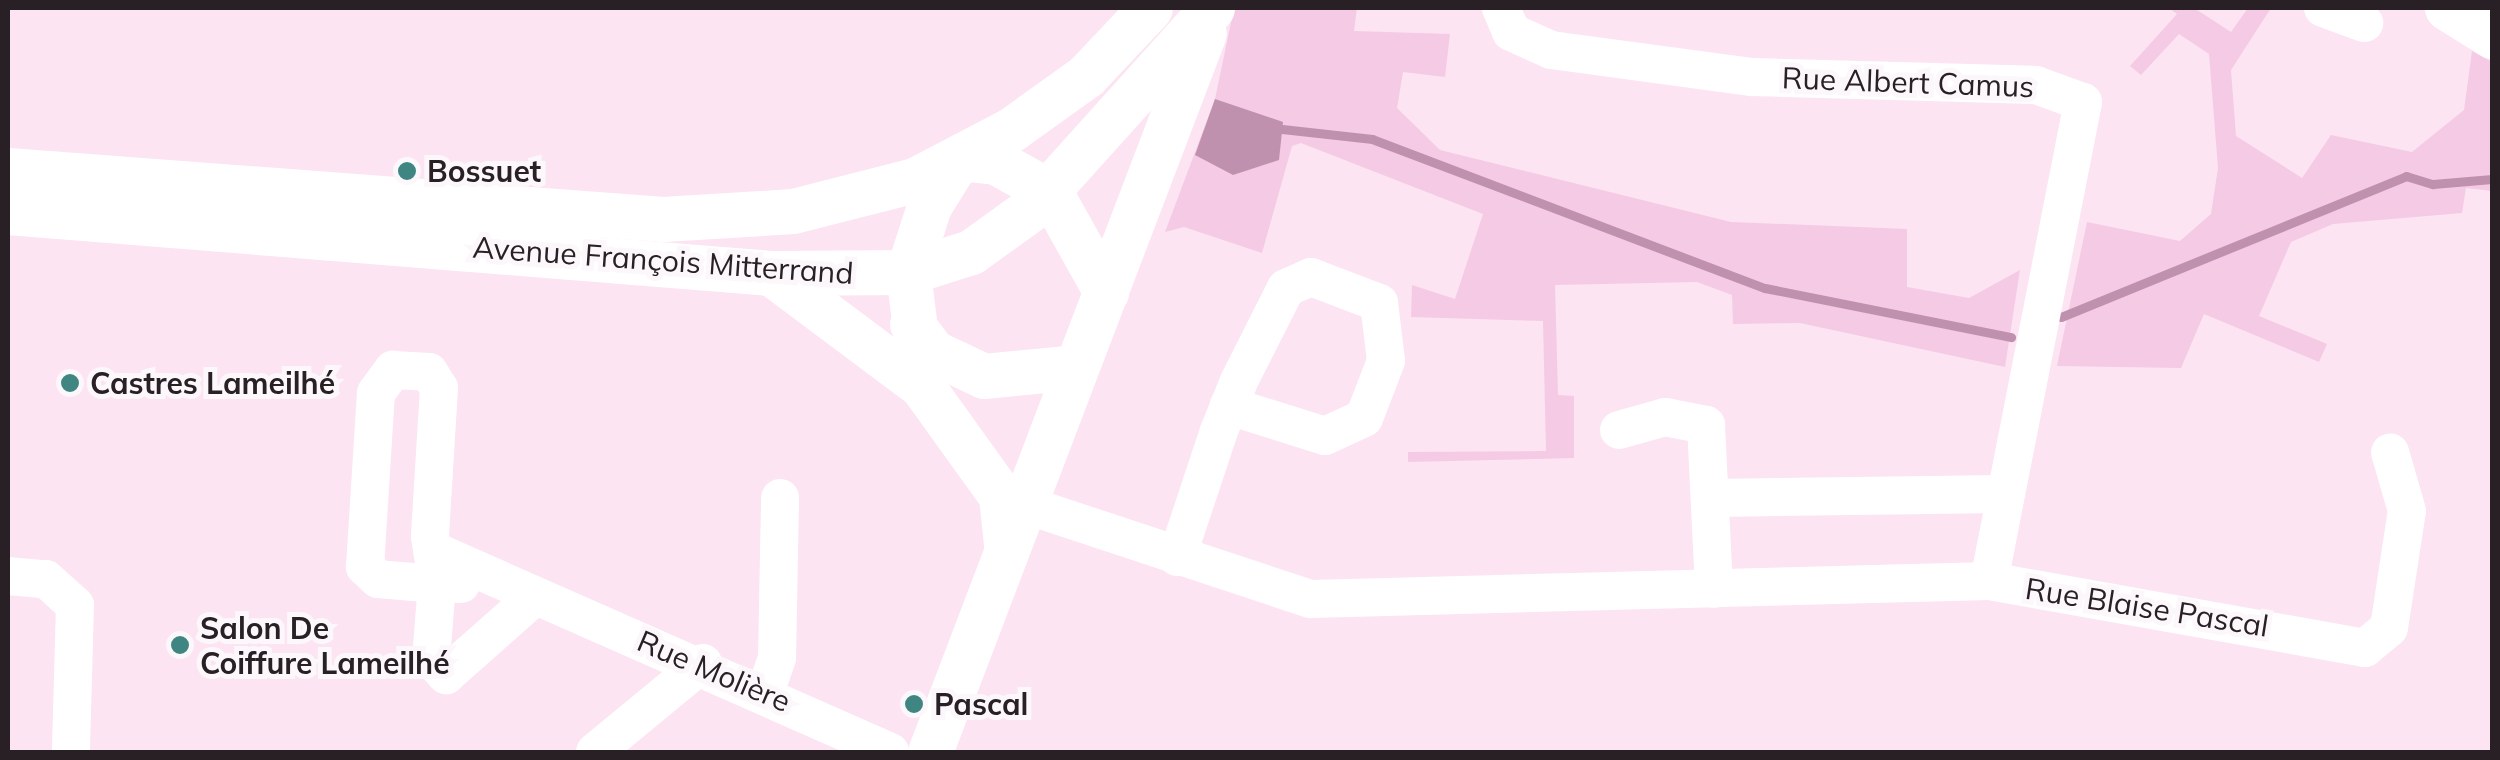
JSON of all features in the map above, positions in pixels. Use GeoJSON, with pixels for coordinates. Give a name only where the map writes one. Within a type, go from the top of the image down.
{"type":"FeatureCollection","features":[{"type":"Feature","properties":{"kind":"street","name":"Avenue François Mitterrand"},"geometry":{"type":"LineString","coordinates":[[8,170],[708,218],[832,204],[959,158],[1075,84],[1150,8]]}},
{"type":"Feature","properties":{"kind":"street","name":"Avenue François Mitterrand"},"geometry":{"type":"LineString","coordinates":[[8,212],[771,273],[908,272],[971,252],[1050,192],[1213,8]]}},
{"type":"Feature","properties":{"kind":"street"},"geometry":{"type":"LineString","coordinates":[[930,752],[1006,548],[1012,500],[1076,367],[1213,8]]}},
{"type":"Feature","properties":{"kind":"street","name":"Rue Albert Camus"},"geometry":{"type":"LineString","coordinates":[[1501,8],[1511,32],[1551,50],[1752,77],[2074,93],[2086,117],[2003,494],[1989,581]]}},
{"type":"Feature","properties":{"kind":"street"},"geometry":{"type":"LineString","coordinates":[[2322,8],[2364,23]]}},
{"type":"Feature","properties":{"kind":"street"},"geometry":{"type":"LineString","coordinates":[[2447,8],[2492,36]]}},
{"type":"Feature","properties":{"kind":"street"},"geometry":{"type":"LineString","coordinates":[[1012,500],[916,356],[908,272],[929,206],[959,158],[996,162],[1050,192],[1106,292]]}},
{"type":"Feature","properties":{"kind":"street"},"geometry":{"type":"LineString","coordinates":[[771,273],[916,356],[1002,378],[1076,367]]}},
{"type":"Feature","properties":{"kind":"street"},"geometry":{"type":"LineString","coordinates":[[1177,556],[1229,406],[1294,280],[1379,303],[1386,361],[1364,418],[1325,436],[1229,406]]}},
{"type":"Feature","properties":{"kind":"street","name":"Rue Molière"},"geometry":{"type":"LineString","coordinates":[[516,592],[446,674],[432,658],[438,568],[430,536],[439,388],[429,372],[393,370],[376,393],[365,568],[378,579],[438,568],[516,592],[703,663],[890,752]]}},
{"type":"Feature","properties":{"kind":"street"},"geometry":{"type":"LineString","coordinates":[[1619,430],[1664,417],[1706,426],[1714,589]]}},
{"type":"Feature","properties":{"kind":"street","name":"Rue Blaise Pascal"},"geometry":{"type":"LineString","coordinates":[[1012,500],[1311,600],[1989,581],[2374,646],[2388,628],[2407,511],[2390,452]]}},
{"type":"Feature","properties":{"kind":"street"},"geometry":{"type":"LineString","coordinates":[[1712,498],[2003,494]]}},
{"type":"Feature","properties":{"kind":"street"},"geometry":{"type":"LineString","coordinates":[[766,690],[777,658],[780,498]]}},
{"type":"Feature","properties":{"kind":"street"},"geometry":{"type":"LineString","coordinates":[[8,576],[46,579],[75,606],[72,752]]}},
{"type":"Feature","properties":{"kind":"street"},"geometry":{"type":"LineString","coordinates":[[595,752],[703,663]]}},
{"type":"Feature","properties":{"kind":"shaded area"},"geometry":{"type":"Polygon","coordinates":[[[1234,8],[1357,8],[1354,31],[1450,34],[1445,77],[1403,72],[1397,108],[1440,150],[1731,222],[1907,229],[1907,287],[1969,298],[2020,270],[2005,367],[1800,323],[1733,324],[1732,295],[1697,282],[1555,285],[1558,395],[1574,396],[1574,458],[1408,462],[1408,452],[1546,451],[1543,321],[1411,317],[1412,285],[1455,299],[1483,214],[1301,143],[1292,146],[1262,253],[1184,227],[1165,232],[1215,99],[1234,8]]]}},
{"type":"Feature","properties":{"kind":"shaded area"},"geometry":{"type":"Polygon","coordinates":[[[2169,8],[2194,8],[2231,32],[2248,8],[2271,8],[2231,70],[2236,136],[2302,178],[2331,135],[2412,152],[2464,110],[2472,51],[2492,62],[2492,191],[2466,188],[2462,213],[2333,224],[2291,242],[2259,316],[2327,344],[2319,362],[2204,314],[2181,368],[2057,366],[2087,222],[2180,241],[2211,214],[2218,168],[2209,54],[2179,34],[2141,75],[2130,66],[2177,14],[2169,8]]]}},
{"type":"Feature","properties":{"kind":"shaded area"},"geometry":{"type":"Polygon","coordinates":[[[1215,99],[1283,122],[1279,160],[1233,175],[1195,155],[1215,99]]]}},
{"type":"Feature","properties":{"kind":"waterway"},"geometry":{"type":"LineString","coordinates":[[1282,129],[1372,139],[1765,288],[2011,337]]}},
{"type":"Feature","properties":{"kind":"waterway"},"geometry":{"type":"LineString","coordinates":[[2061,317],[2406,176],[2433,184],[2492,179]]}},
{"type":"Feature","properties":{"kind":"place","name":"Bossuet"},"geometry":{"type":"Point","coordinates":[407,171]}},
{"type":"Feature","properties":{"kind":"place","name":"Castres Lameilhé"},"geometry":{"type":"Point","coordinates":[70,383]}},
{"type":"Feature","properties":{"kind":"place","name":"Salon De Coiffure Lameilhé"},"geometry":{"type":"Point","coordinates":[180,645]}},
{"type":"Feature","properties":{"kind":"place","name":"Pascal"},"geometry":{"type":"Point","coordinates":[914,704]}}]}
